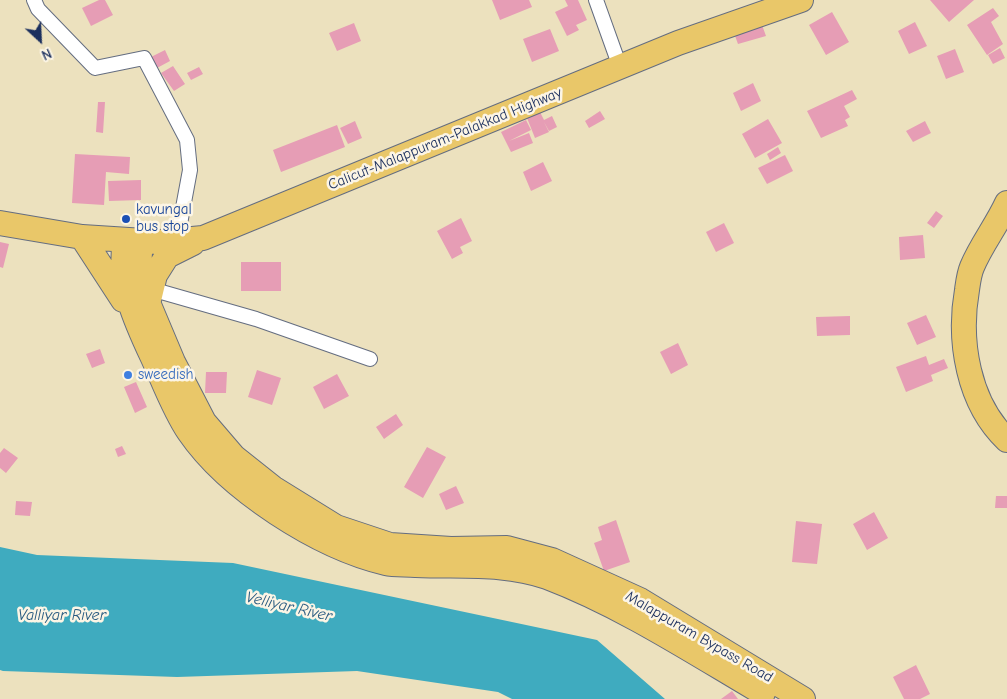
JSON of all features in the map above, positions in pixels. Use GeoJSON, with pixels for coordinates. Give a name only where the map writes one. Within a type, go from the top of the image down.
{"type":"FeatureCollection","features":[{"type":"Feature","properties":{"kind":"highway","name":"Calicut-Malappuram-Palakkad Highway"},"geometry":{"type":"LineString","coordinates":[[0,222],[82,237],[133,240],[203,238],[678,43],[801,0]]}},
{"type":"Feature","properties":{"kind":"highway"},"geometry":{"type":"LineString","coordinates":[[1007,203],[971,268],[964,304],[963,343],[973,384],[994,428],[1007,440]]}},
{"type":"Feature","properties":{"kind":"highway"},"geometry":{"type":"LineString","coordinates":[[82,237],[106,271],[144,303],[155,276],[167,256],[203,238]]}},
{"type":"Feature","properties":{"kind":"highway","name":"Malappuram Bypass Road"},"geometry":{"type":"LineString","coordinates":[[133,240],[139,265],[144,303],[189,432],[222,470],[263,503],[328,543],[387,563],[451,567],[504,566],[546,577],[632,616],[773,699]]}},
{"type":"Feature","properties":{"kind":"highway","name":"Malappuram Bypass Road"},"geometry":{"type":"LineString","coordinates":[[144,303],[204,422],[234,457],[273,488],[336,527],[390,545],[451,549],[507,548],[552,560],[640,600],[804,699]]}},
{"type":"Feature","properties":{"kind":"street"},"geometry":{"type":"LineString","coordinates":[[34,0],[38,10],[96,68],[144,58],[187,140],[190,170],[177,240]]}},
{"type":"Feature","properties":{"kind":"street"},"geometry":{"type":"LineString","coordinates":[[596,0],[620,67]]}},
{"type":"Feature","properties":{"kind":"street"},"geometry":{"type":"LineString","coordinates":[[144,303],[256,319],[370,358]]}},
{"type":"Feature","properties":{"kind":"water","name":"Valliyar River"},"geometry":{"type":"Polygon","coordinates":[[[0,547],[37,555],[233,563],[597,640],[665,699],[512,699],[498,692],[357,671],[177,677],[3,671],[0,670],[0,547]]]}},
{"type":"Feature","properties":{"kind":"building"},"geometry":{"type":"Polygon","coordinates":[[[99,0],[105,0],[113,15],[91,26],[82,8],[99,0]]]}},
{"type":"Feature","properties":{"kind":"building"},"geometry":{"type":"Polygon","coordinates":[[[492,0],[529,0],[532,7],[500,20],[492,0]]]}},
{"type":"Feature","properties":{"kind":"building"},"geometry":{"type":"Polygon","coordinates":[[[565,0],[578,0],[587,20],[576,25],[579,30],[567,36],[555,12],[568,6],[565,0]]]}},
{"type":"Feature","properties":{"kind":"building"},"geometry":{"type":"Polygon","coordinates":[[[930,0],[974,0],[949,22],[930,0]]]}},
{"type":"Feature","properties":{"kind":"building"},"geometry":{"type":"Polygon","coordinates":[[[993,8],[999,16],[991,22],[1003,44],[987,55],[967,25],[993,8]]]}},
{"type":"Feature","properties":{"kind":"building"},"geometry":{"type":"Polygon","coordinates":[[[832,12],[849,42],[826,55],[809,25],[832,12]]]}},
{"type":"Feature","properties":{"kind":"building"},"geometry":{"type":"Polygon","coordinates":[[[915,22],[927,46],[909,54],[898,31],[915,22]]]}},
{"type":"Feature","properties":{"kind":"building"},"geometry":{"type":"Polygon","coordinates":[[[354,23],[361,41],[337,51],[329,33],[354,23]]]}},
{"type":"Feature","properties":{"kind":"building"},"geometry":{"type":"Polygon","coordinates":[[[762,25],[766,36],[738,44],[734,33],[762,25]]]}},
{"type":"Feature","properties":{"kind":"building"},"geometry":{"type":"Polygon","coordinates":[[[550,29],[559,51],[532,62],[523,39],[550,29]]]}},
{"type":"Feature","properties":{"kind":"building"},"geometry":{"type":"Polygon","coordinates":[[[1000,48],[1005,58],[993,64],[988,55],[1000,48]]]}},
{"type":"Feature","properties":{"kind":"building"},"geometry":{"type":"Polygon","coordinates":[[[955,49],[964,72],[946,79],[937,56],[955,49]]]}},
{"type":"Feature","properties":{"kind":"building"},"geometry":{"type":"Polygon","coordinates":[[[165,50],[170,61],[157,68],[151,57],[165,50]]]}},
{"type":"Feature","properties":{"kind":"building"},"geometry":{"type":"Polygon","coordinates":[[[173,66],[185,84],[174,91],[161,73],[173,66]]]}},
{"type":"Feature","properties":{"kind":"building"},"geometry":{"type":"Polygon","coordinates":[[[199,67],[203,74],[191,80],[187,73],[199,67]]]}},
{"type":"Feature","properties":{"kind":"building"},"geometry":{"type":"Polygon","coordinates":[[[753,83],[761,101],[741,111],[733,93],[753,83]]]}},
{"type":"Feature","properties":{"kind":"building"},"geometry":{"type":"Polygon","coordinates":[[[852,90],[857,99],[844,106],[850,117],[845,120],[848,126],[821,138],[807,111],[852,90]]]}},
{"type":"Feature","properties":{"kind":"building"},"geometry":{"type":"Polygon","coordinates":[[[98,102],[105,102],[103,133],[96,132],[98,102]]]}},
{"type":"Feature","properties":{"kind":"building"},"geometry":{"type":"Polygon","coordinates":[[[600,111],[605,119],[589,128],[585,121],[600,111]]]}},
{"type":"Feature","properties":{"kind":"building"},"geometry":{"type":"Polygon","coordinates":[[[540,112],[544,120],[552,116],[557,127],[549,131],[544,122],[549,132],[535,138],[527,118],[540,112]]]}},
{"type":"Feature","properties":{"kind":"building"},"geometry":{"type":"Polygon","coordinates":[[[768,119],[782,143],[755,158],[742,134],[768,119]]]}},
{"type":"Feature","properties":{"kind":"building"},"geometry":{"type":"Polygon","coordinates":[[[526,120],[531,130],[509,141],[529,133],[533,143],[511,152],[501,132],[526,120]]]}},
{"type":"Feature","properties":{"kind":"building"},"geometry":{"type":"Polygon","coordinates":[[[355,121],[362,138],[348,144],[340,128],[355,121]]]}},
{"type":"Feature","properties":{"kind":"building"},"geometry":{"type":"Polygon","coordinates":[[[925,121],[931,133],[913,142],[906,131],[925,121]]]}},
{"type":"Feature","properties":{"kind":"building"},"geometry":{"type":"Polygon","coordinates":[[[337,125],[345,147],[281,172],[273,150],[337,125]]]}},
{"type":"Feature","properties":{"kind":"building"},"geometry":{"type":"Polygon","coordinates":[[[778,147],[781,153],[770,160],[767,154],[778,147]]]}},
{"type":"Feature","properties":{"kind":"building"},"geometry":{"type":"Polygon","coordinates":[[[75,154],[130,157],[129,174],[106,172],[104,205],[72,203],[75,154]]]}},
{"type":"Feature","properties":{"kind":"building"},"geometry":{"type":"Polygon","coordinates":[[[785,155],[793,171],[767,184],[758,168],[785,155]]]}},
{"type":"Feature","properties":{"kind":"building"},"geometry":{"type":"Polygon","coordinates":[[[543,162],[552,181],[531,191],[523,172],[543,162]]]}},
{"type":"Feature","properties":{"kind":"building"},"geometry":{"type":"Polygon","coordinates":[[[141,180],[141,200],[109,201],[108,181],[141,180]]]}},
{"type":"Feature","properties":{"kind":"building"},"geometry":{"type":"Polygon","coordinates":[[[936,211],[943,216],[934,228],[927,223],[936,211]]]}},
{"type":"Feature","properties":{"kind":"building"},"geometry":{"type":"Polygon","coordinates":[[[461,218],[472,241],[460,247],[463,253],[452,259],[437,231],[461,218]]]}},
{"type":"Feature","properties":{"kind":"building"},"geometry":{"type":"Polygon","coordinates":[[[724,223],[734,243],[716,252],[706,232],[724,223]]]}},
{"type":"Feature","properties":{"kind":"building"},"geometry":{"type":"Polygon","coordinates":[[[923,235],[925,258],[900,260],[899,237],[923,235]]]}},
{"type":"Feature","properties":{"kind":"building"},"geometry":{"type":"Polygon","coordinates":[[[0,242],[9,244],[3,268],[0,267],[0,242]]]}},
{"type":"Feature","properties":{"kind":"building"},"geometry":{"type":"Polygon","coordinates":[[[241,262],[281,262],[281,291],[241,291],[241,262]]]}},
{"type":"Feature","properties":{"kind":"building"},"geometry":{"type":"Polygon","coordinates":[[[926,315],[936,337],[917,345],[907,323],[926,315]]]}},
{"type":"Feature","properties":{"kind":"building"},"geometry":{"type":"Polygon","coordinates":[[[850,316],[850,335],[817,336],[816,317],[850,316]]]}},
{"type":"Feature","properties":{"kind":"building"},"geometry":{"type":"Polygon","coordinates":[[[678,343],[688,365],[671,374],[660,352],[678,343]]]}},
{"type":"Feature","properties":{"kind":"building"},"geometry":{"type":"Polygon","coordinates":[[[100,349],[105,363],[92,368],[86,354],[100,349]]]}},
{"type":"Feature","properties":{"kind":"building"},"geometry":{"type":"Polygon","coordinates":[[[926,356],[929,365],[944,359],[948,368],[931,375],[933,381],[906,392],[896,367],[926,356]]]}},
{"type":"Feature","properties":{"kind":"building"},"geometry":{"type":"Polygon","coordinates":[[[257,370],[281,378],[272,405],[248,397],[257,370]]]}},
{"type":"Feature","properties":{"kind":"building"},"geometry":{"type":"Polygon","coordinates":[[[206,372],[227,372],[226,393],[205,393],[206,372]]]}},
{"type":"Feature","properties":{"kind":"building"},"geometry":{"type":"Polygon","coordinates":[[[337,374],[349,396],[324,409],[313,387],[337,374]]]}},
{"type":"Feature","properties":{"kind":"building"},"geometry":{"type":"Polygon","coordinates":[[[136,382],[147,407],[135,413],[124,387],[136,382]]]}},
{"type":"Feature","properties":{"kind":"building"},"geometry":{"type":"Polygon","coordinates":[[[396,414],[403,425],[384,439],[376,427],[396,414]]]}},
{"type":"Feature","properties":{"kind":"building"},"geometry":{"type":"Polygon","coordinates":[[[122,446],[126,454],[118,457],[115,449],[122,446]]]}},
{"type":"Feature","properties":{"kind":"building"},"geometry":{"type":"Polygon","coordinates":[[[427,447],[446,457],[423,498],[404,487],[427,447]]]}},
{"type":"Feature","properties":{"kind":"building"},"geometry":{"type":"Polygon","coordinates":[[[4,448],[18,458],[6,473],[0,468],[0,453],[4,448]]]}},
{"type":"Feature","properties":{"kind":"building"},"geometry":{"type":"Polygon","coordinates":[[[456,486],[464,503],[446,510],[439,494],[456,486]]]}},
{"type":"Feature","properties":{"kind":"building"},"geometry":{"type":"Polygon","coordinates":[[[996,496],[1007,496],[1007,508],[995,508],[996,496]]]}},
{"type":"Feature","properties":{"kind":"building"},"geometry":{"type":"Polygon","coordinates":[[[16,501],[32,502],[30,516],[15,515],[16,501]]]}},
{"type":"Feature","properties":{"kind":"building"},"geometry":{"type":"Polygon","coordinates":[[[874,512],[888,538],[867,550],[853,524],[874,512]]]}},
{"type":"Feature","properties":{"kind":"building"},"geometry":{"type":"Polygon","coordinates":[[[616,520],[630,562],[604,571],[594,543],[602,540],[598,527],[616,520]]]}},
{"type":"Feature","properties":{"kind":"building"},"geometry":{"type":"Polygon","coordinates":[[[796,521],[822,524],[817,564],[792,562],[796,521]]]}},
{"type":"Feature","properties":{"kind":"building"},"geometry":{"type":"Polygon","coordinates":[[[916,665],[930,694],[920,699],[904,699],[893,677],[916,665]]]}},
{"type":"Feature","properties":{"kind":"building"},"geometry":{"type":"Polygon","coordinates":[[[732,691],[738,699],[721,699],[732,691]]]}},
{"type":"Feature","properties":{"kind":"place","name":"kavungal bus stop"},"geometry":{"type":"Point","coordinates":[126,219]}},
{"type":"Feature","properties":{"kind":"place","name":"sweedish"},"geometry":{"type":"Point","coordinates":[128,375]}},
{"type":"Feature","properties":{"kind":"water label","name":"Velliyar River"},"geometry":{"type":"Point","coordinates":[289,607]}}]}
